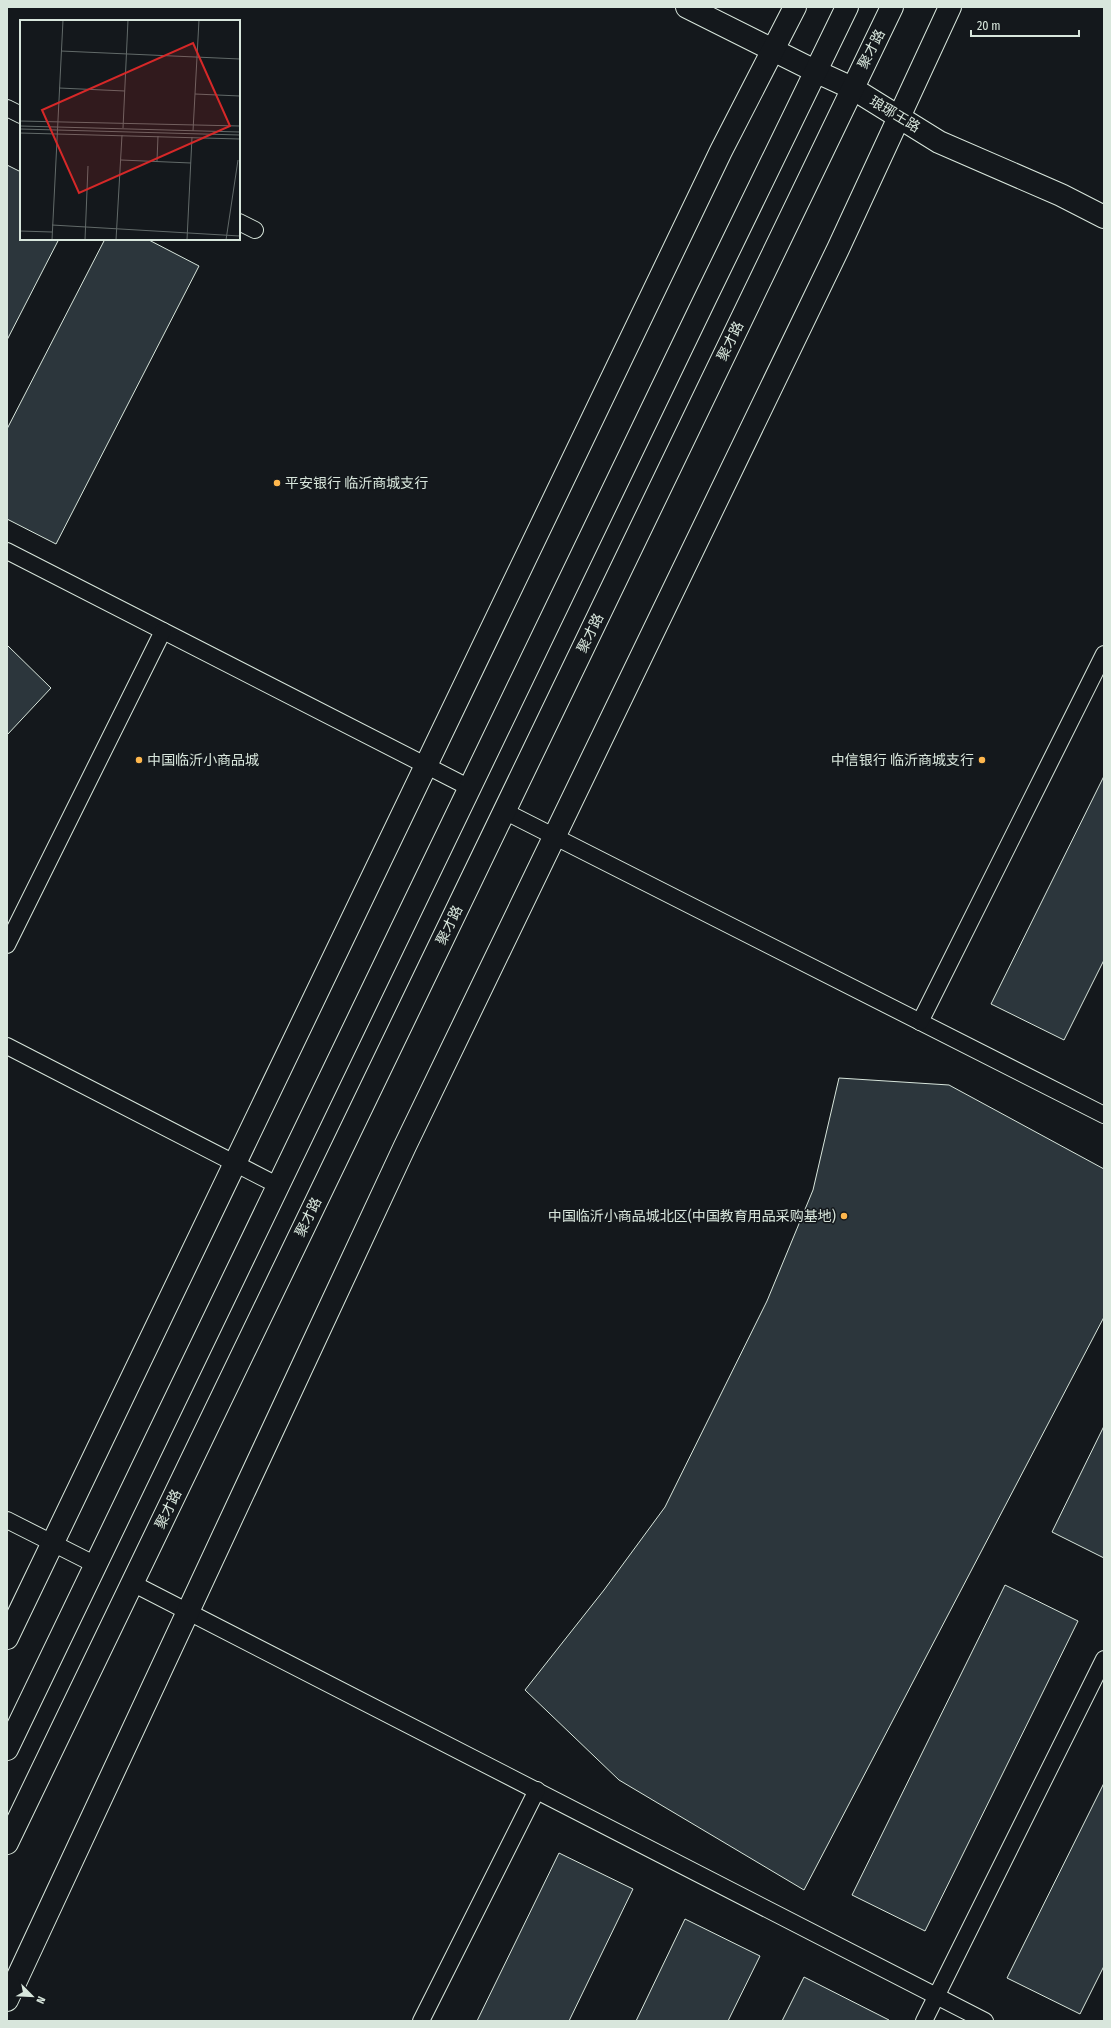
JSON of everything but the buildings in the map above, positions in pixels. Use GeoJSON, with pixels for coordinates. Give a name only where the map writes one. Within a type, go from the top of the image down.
{"type":"FeatureCollection","features":[{"type":"Feature","properties":{"kind":"main road","name":"琅琊王路"},"geometry":{"type":"LineString","coordinates":[[687,7],[852,88],[939,142],[1061,195],[1104,216]]}},
{"type":"Feature","properties":{"kind":"main road"},"geometry":{"type":"LineString","coordinates":[[7,1638],[54,1544],[425,766],[721,151],[774,51],[795,7]]}},
{"type":"Feature","properties":{"kind":"main road"},"geometry":{"type":"LineString","coordinates":[[7,1750],[847,7]]}},
{"type":"Feature","properties":{"kind":"main road","name":"聚才路"},"geometry":{"type":"LineString","coordinates":[[7,1844],[892,7]]}},
{"type":"Feature","properties":{"kind":"main road"},"geometry":{"type":"LineString","coordinates":[[7,2000],[186,1612],[405,1146],[556,836],[838,249],[898,116],[950,7]]}},
{"type":"Feature","properties":{"kind":"lane"},"geometry":{"type":"LineString","coordinates":[[7,108],[20,114]]}},
{"type":"Feature","properties":{"kind":"lane"},"geometry":{"type":"LineString","coordinates":[[240,222],[255,230]]}},
{"type":"Feature","properties":{"kind":"lane"},"geometry":{"type":"LineString","coordinates":[[7,551],[470,788]]}},
{"type":"Feature","properties":{"kind":"lane"},"geometry":{"type":"LineString","coordinates":[[7,944],[163,631]]}},
{"type":"Feature","properties":{"kind":"lane"},"geometry":{"type":"LineString","coordinates":[[920,1022],[1104,654]]}},
{"type":"Feature","properties":{"kind":"lane"},"geometry":{"type":"LineString","coordinates":[[504,811],[556,836],[1104,1115]]}},
{"type":"Feature","properties":{"kind":"lane"},"geometry":{"type":"LineString","coordinates":[[7,1046],[279,1186]]}},
{"type":"Feature","properties":{"kind":"lane"},"geometry":{"type":"LineString","coordinates":[[7,1520],[96,1565]]}},
{"type":"Feature","properties":{"kind":"lane"},"geometry":{"type":"LineString","coordinates":[[132,1583],[985,2021]]}},
{"type":"Feature","properties":{"kind":"lane"},"geometry":{"type":"LineString","coordinates":[[924,2021],[1104,1659]]}},
{"type":"Feature","properties":{"kind":"lane"},"geometry":{"type":"LineString","coordinates":[[421,2021],[536,1790]]}},
{"type":"Feature","properties":{"kind":"place","name":"平安银行 临沂商城支行"},"geometry":{"type":"Point","coordinates":[277,483]}},
{"type":"Feature","properties":{"kind":"place","name":"中国临沂小商品城"},"geometry":{"type":"Point","coordinates":[139,760]}},
{"type":"Feature","properties":{"kind":"place","name":"中信银行 临沂商城支行"},"geometry":{"type":"Point","coordinates":[982,760]}},
{"type":"Feature","properties":{"kind":"place","name":"中国临沂小商品城北区(中国教育用品采购基地)"},"geometry":{"type":"Point","coordinates":[844,1216]}}]}
